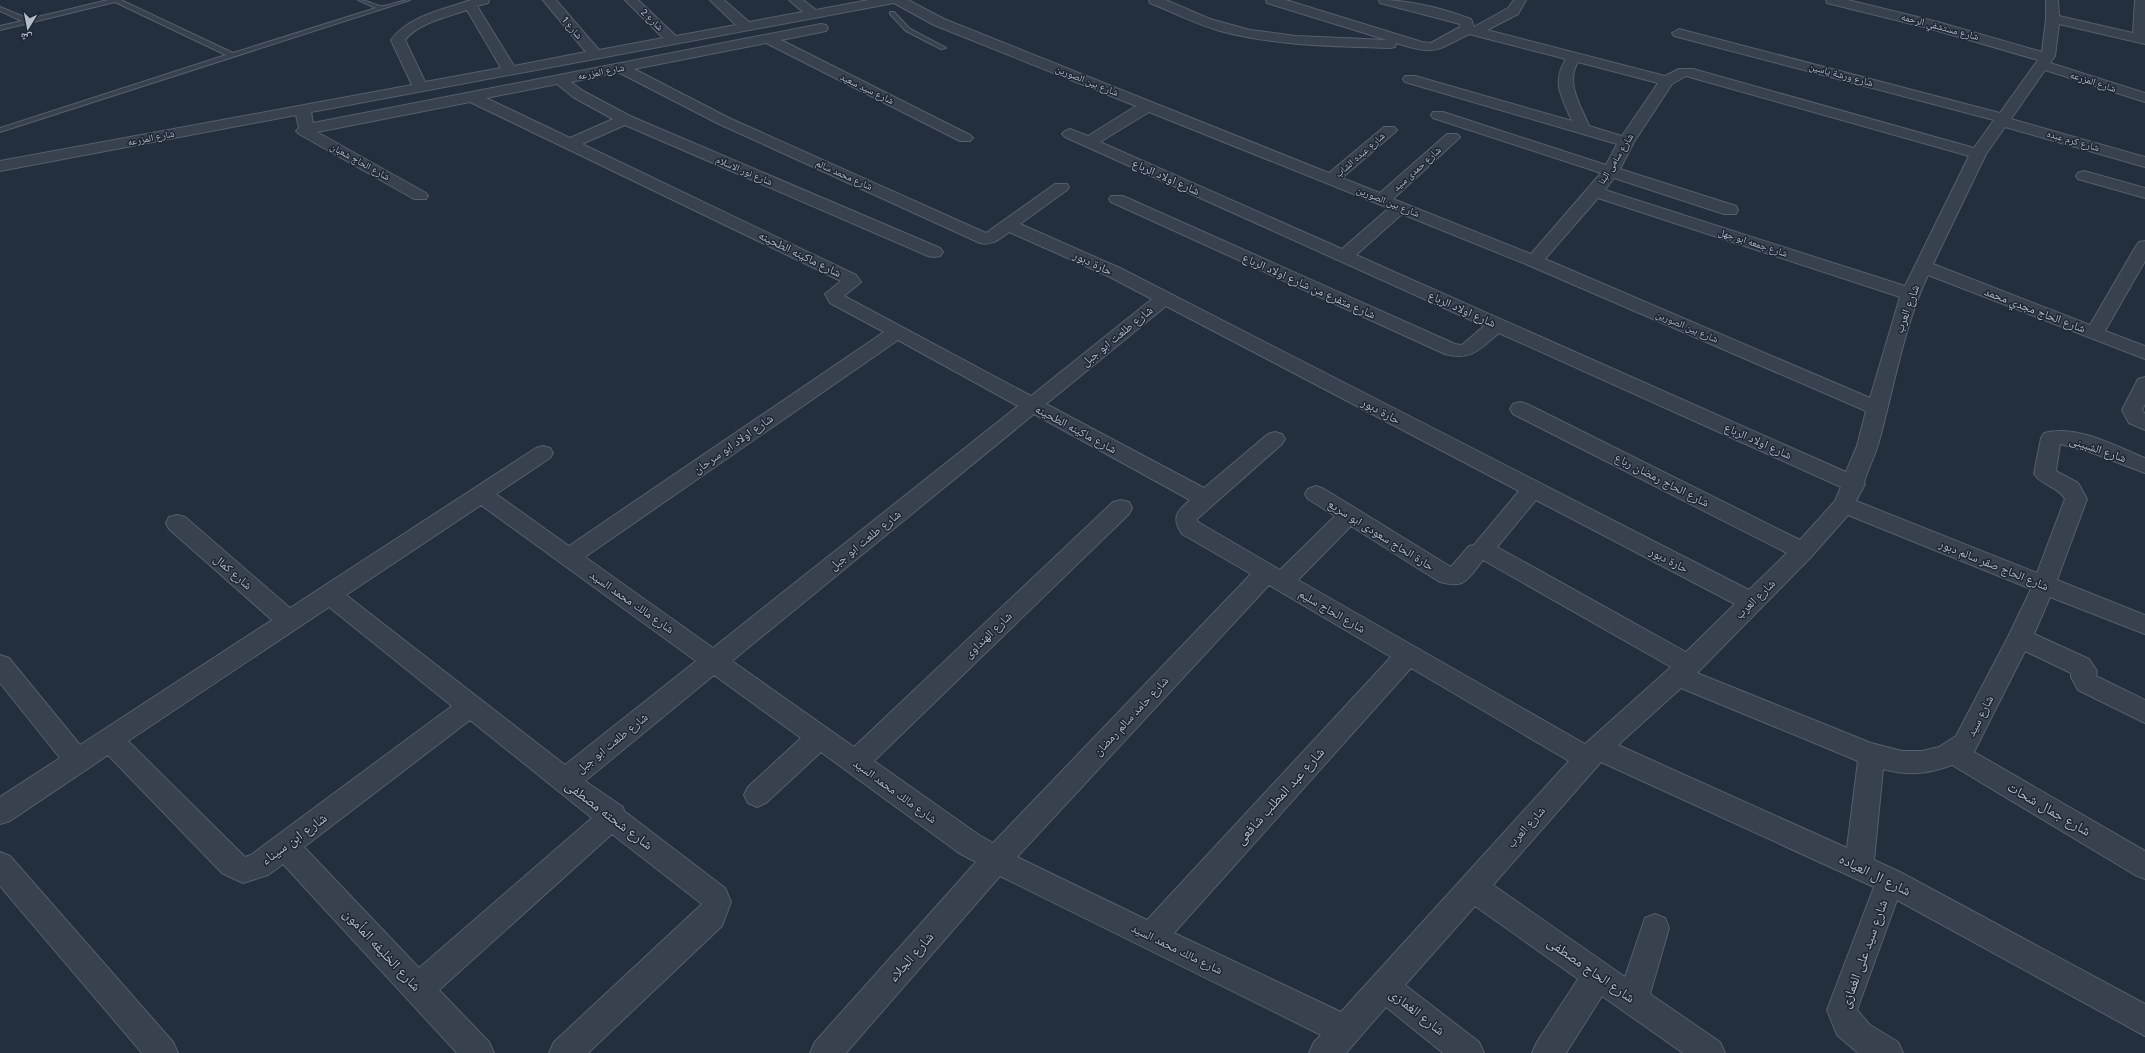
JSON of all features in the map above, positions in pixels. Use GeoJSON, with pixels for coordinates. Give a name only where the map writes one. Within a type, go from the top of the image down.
{"type":"FeatureCollection","features":[{"type":"Feature","properties":{"kind":"street","name":"شارع 1"},"geometry":{"type":"LineString","coordinates":[[549,0],[596,55]]}},
{"type":"Feature","properties":{"kind":"street","name":"شارع 2"},"geometry":{"type":"LineString","coordinates":[[630,0],[672,41]]}},
{"type":"Feature","properties":{"kind":"street"},"geometry":{"type":"LineString","coordinates":[[716,0],[747,27]]}},
{"type":"Feature","properties":{"kind":"street"},"geometry":{"type":"LineString","coordinates":[[795,0],[813,14]]}},
{"type":"Feature","properties":{"kind":"street"},"geometry":{"type":"LineString","coordinates":[[1272,0],[1421,46]]}},
{"type":"Feature","properties":{"kind":"street"},"geometry":{"type":"LineString","coordinates":[[1385,0],[1456,18],[1466,22],[1472,30],[1574,56],[1673,78],[1693,73],[1978,154]]}},
{"type":"Feature","properties":{"kind":"street"},"geometry":{"type":"LineString","coordinates":[[1166,2],[1205,22],[1277,38],[1434,47],[1513,11],[1519,4],[1520,0]]}},
{"type":"Feature","properties":{"kind":"street","name":"شارع مستشفي الرحمه"},"geometry":{"type":"LineString","coordinates":[[1832,0],[1933,25],[2045,60]]}},
{"type":"Feature","properties":{"kind":"street"},"geometry":{"type":"LineString","coordinates":[[2052,0],[2053,19],[2045,60],[2145,87]]}},
{"type":"Feature","properties":{"kind":"street"},"geometry":{"type":"LineString","coordinates":[[2053,19],[2143,40],[2141,0]]}},
{"type":"Feature","properties":{"kind":"street"},"geometry":{"type":"LineString","coordinates":[[422,88],[398,40],[400,34],[418,24],[476,2],[510,71]]}},
{"type":"Feature","properties":{"kind":"street","name":"شارع المزرعه"},"geometry":{"type":"LineString","coordinates":[[0,166],[813,14],[901,4]]}},
{"type":"Feature","properties":{"kind":"street"},"geometry":{"type":"LineString","coordinates":[[877,17],[901,4]]}},
{"type":"Feature","properties":{"kind":"street","name":"شارع بين الصورين"},"geometry":{"type":"LineString","coordinates":[[901,4],[939,22],[1150,105],[1534,261],[1876,408]]}},
{"type":"Feature","properties":{"kind":"street","name":"شارع المزرعه"},"geometry":{"type":"LineString","coordinates":[[308,128],[566,79],[838,24]]}},
{"type":"Feature","properties":{"kind":"street","name":"شارع ورشة ياسين"},"geometry":{"type":"LineString","coordinates":[[1679,33],[2000,123]]}},
{"type":"Feature","properties":{"kind":"street","name":"شارع سيد سعيد"},"geometry":{"type":"LineString","coordinates":[[769,39],[965,138]]}},
{"type":"Feature","properties":{"kind":"street"},"geometry":{"type":"LineString","coordinates":[[624,50],[628,66]]}},
{"type":"Feature","properties":{"kind":"street"},"geometry":{"type":"LineString","coordinates":[[1574,56],[1566,70],[1565,86],[1583,129]]}},
{"type":"Feature","properties":{"kind":"street"},"geometry":{"type":"LineString","coordinates":[[1732,59],[2000,123]]}},
{"type":"Feature","properties":{"kind":"street","name":"شارع المزرعه"},"geometry":{"type":"LineString","coordinates":[[2045,60],[2145,98]]}},
{"type":"Feature","properties":{"kind":"street","name":"شارع العرب"},"geometry":{"type":"LineString","coordinates":[[1324,1053],[1592,753],[1683,670],[1803,551],[1849,494],[1867,446],[1876,408],[1910,294],[1978,154],[2045,60]]}},
{"type":"Feature","properties":{"kind":"street"},"geometry":{"type":"LineString","coordinates":[[563,61],[566,79]]}},
{"type":"Feature","properties":{"kind":"street","name":"شارع محمد سالم"},"geometry":{"type":"LineString","coordinates":[[628,66],[724,121],[986,239],[990,238],[1061,187]]}},
{"type":"Feature","properties":{"kind":"street","name":"شارع سامى البنا"},"geometry":{"type":"LineString","coordinates":[[1534,261],[1595,192],[1611,171],[1626,142],[1673,78]]}},
{"type":"Feature","properties":{"kind":"street","name":"شارع نور الاسلام"},"geometry":{"type":"LineString","coordinates":[[566,79],[578,94],[625,119],[934,252]]}},
{"type":"Feature","properties":{"kind":"street"},"geometry":{"type":"LineString","coordinates":[[1410,79],[1626,142]]}},
{"type":"Feature","properties":{"kind":"street","name":"شارع ماكينه الطحينه"},"geometry":{"type":"LineString","coordinates":[[472,97],[850,278],[852,282],[834,294],[836,299],[1206,499]]}},
{"type":"Feature","properties":{"kind":"street"},"geometry":{"type":"LineString","coordinates":[[1089,142],[1150,105]]}},
{"type":"Feature","properties":{"kind":"street"},"geometry":{"type":"LineString","coordinates":[[303,110],[308,128]]}},
{"type":"Feature","properties":{"kind":"street"},"geometry":{"type":"LineString","coordinates":[[1438,115],[1730,210]]}},
{"type":"Feature","properties":{"kind":"street"},"geometry":{"type":"LineString","coordinates":[[569,144],[625,119]]}},
{"type":"Feature","properties":{"kind":"street","name":"شارع كرم عبده"},"geometry":{"type":"LineString","coordinates":[[2000,123],[2098,148],[2145,162]]}},
{"type":"Feature","properties":{"kind":"street","name":"شارع الحاج شعبان"},"geometry":{"type":"LineString","coordinates":[[308,128],[304,131],[420,196]]}},
{"type":"Feature","properties":{"kind":"street","name":"شارع عبده الشاب"},"geometry":{"type":"LineString","coordinates":[[1332,179],[1389,130]]}},
{"type":"Feature","properties":{"kind":"street","name":"شارع اولاد الرباع"},"geometry":{"type":"LineString","coordinates":[[1070,134],[1497,325],[1849,494]]}},
{"type":"Feature","properties":{"kind":"street","name":"شارع حمدى سيد"},"geometry":{"type":"LineString","coordinates":[[1382,200],[1452,137]]}},
{"type":"Feature","properties":{"kind":"street"},"geometry":{"type":"LineString","coordinates":[[2098,148],[2083,179],[2145,193]]}},
{"type":"Feature","properties":{"kind":"street"},"geometry":{"type":"LineString","coordinates":[[0,177],[38,159]]}},
{"type":"Feature","properties":{"kind":"street","name":"شارع جمعه ابو جهل"},"geometry":{"type":"LineString","coordinates":[[1595,192],[1910,294]]}},
{"type":"Feature","properties":{"kind":"street","name":"شارع متفرع من شارع اولاد الرباع"},"geometry":{"type":"LineString","coordinates":[[1117,199],[1452,350],[1466,351],[1497,325]]}},
{"type":"Feature","properties":{"kind":"street"},"geometry":{"type":"LineString","coordinates":[[1344,256],[1400,207]]}},
{"type":"Feature","properties":{"kind":"street","name":"حارة دبور"},"geometry":{"type":"LineString","coordinates":[[1008,225],[1095,263],[1165,298],[1532,490],[1752,602]]}},
{"type":"Feature","properties":{"kind":"street"},"geometry":{"type":"LineString","coordinates":[[2094,332],[2145,246]]}},
{"type":"Feature","properties":{"kind":"street","name":"شارع الحاج مجدي محمد"},"geometry":{"type":"LineString","coordinates":[[1924,267],[2145,353]]}},
{"type":"Feature","properties":{"kind":"street","name":"شارع طلعت ابو جبل"},"geometry":{"type":"LineString","coordinates":[[565,781],[1165,298]]}},
{"type":"Feature","properties":{"kind":"street","name":"شارع اولاد ابو سرحان"},"geometry":{"type":"LineString","coordinates":[[569,557],[897,332]]}},
{"type":"Feature","properties":{"kind":"street"},"geometry":{"type":"LineString","coordinates":[[2145,383],[2132,410],[2136,418],[2145,423]]}},
{"type":"Feature","properties":{"kind":"street","name":"شارع الحاج رمضان رباع"},"geometry":{"type":"LineString","coordinates":[[1520,409],[1803,551]]}},
{"type":"Feature","properties":{"kind":"street","name":"شارع الشبينى"},"geometry":{"type":"LineString","coordinates":[[2051,438],[2057,437],[2073,439],[2145,466]]}},
{"type":"Feature","properties":{"kind":"street","name":"شارع سيد"},"geometry":{"type":"LineString","coordinates":[[1683,670],[1872,754],[1894,760],[1915,762],[1934,760],[1954,753],[1966,744],[2020,638],[2044,584],[2076,499],[2070,488],[2045,474],[2051,438]]}},
{"type":"Feature","properties":{"kind":"street","name":"شارع الحاج سليم"},"geometry":{"type":"LineString","coordinates":[[1275,439],[1189,513],[1186,518],[1186,523],[1190,528],[1408,655],[1592,753]]}},
{"type":"Feature","properties":{"kind":"street"},"geometry":{"type":"LineString","coordinates":[[0,812],[543,453]]}},
{"type":"Feature","properties":{"kind":"street"},"geometry":{"type":"LineString","coordinates":[[1532,490],[1482,550],[1488,552],[1683,670]]}},
{"type":"Feature","properties":{"kind":"street","name":"شارع مالك محمد السيد"},"geometry":{"type":"LineString","coordinates":[[481,494],[969,844],[996,860],[1151,937],[1344,1030]]}},
{"type":"Feature","properties":{"kind":"street","name":"حارة الحاج سعودى ابو سريع"},"geometry":{"type":"LineString","coordinates":[[1316,494],[1446,575],[1456,577],[1477,552],[1482,550]]}},
{"type":"Feature","properties":{"kind":"street","name":"شارع الحاج صقر سالم دبور"},"geometry":{"type":"LineString","coordinates":[[1849,494],[2044,584],[2145,625]]}},
{"type":"Feature","properties":{"kind":"street","name":"شارع الهنداوى"},"geometry":{"type":"LineString","coordinates":[[855,762],[1121,508]]}},
{"type":"Feature","properties":{"kind":"street","name":"شارع حامد سالم رمضان"},"geometry":{"type":"LineString","coordinates":[[996,860],[1274,577],[1349,515]]}},
{"type":"Feature","properties":{"kind":"street","name":"شارع كمال"},"geometry":{"type":"LineString","coordinates":[[177,523],[289,621]]}},
{"type":"Feature","properties":{"kind":"street","name":"شارع شحته مصطفى"},"geometry":{"type":"LineString","coordinates":[[330,595],[471,705],[565,781],[613,816],[715,897],[717,902],[716,909],[712,916],[566,1053]]}},
{"type":"Feature","properties":{"kind":"street"},"geometry":{"type":"LineString","coordinates":[[2020,638],[2080,666],[2085,671],[2082,677],[2087,683],[2145,712]]}},
{"type":"Feature","properties":{"kind":"street","name":"شارع عبد المطلب شافعى"},"geometry":{"type":"LineString","coordinates":[[1151,937],[1408,655]]}},
{"type":"Feature","properties":{"kind":"street"},"geometry":{"type":"LineString","coordinates":[[0,665],[78,761]]}},
{"type":"Feature","properties":{"kind":"street","name":"شارع ابن سيناء"},"geometry":{"type":"LineString","coordinates":[[110,740],[232,864],[243,870],[258,866],[471,705]]}},
{"type":"Feature","properties":{"kind":"street"},"geometry":{"type":"LineString","coordinates":[[757,795],[820,737]]}},
{"type":"Feature","properties":{"kind":"street","name":"شارع ال العياده"},"geometry":{"type":"LineString","coordinates":[[1592,753],[1890,881],[2145,1021]]}},
{"type":"Feature","properties":{"kind":"street","name":"شارع جمال شحات"},"geometry":{"type":"LineString","coordinates":[[1954,753],[2145,866]]}},
{"type":"Feature","properties":{"kind":"street"},"geometry":{"type":"LineString","coordinates":[[1859,867],[1872,754]]}},
{"type":"Feature","properties":{"kind":"street"},"geometry":{"type":"LineString","coordinates":[[418,989],[613,816]]}},
{"type":"Feature","properties":{"kind":"street","name":"شارع الخليفه المأمون"},"geometry":{"type":"LineString","coordinates":[[285,846],[478,1053]]}},
{"type":"Feature","properties":{"kind":"street","name":"شارع الجلاء"},"geometry":{"type":"LineString","coordinates":[[826,1053],[996,860]]}},
{"type":"Feature","properties":{"kind":"street"},"geometry":{"type":"LineString","coordinates":[[0,865],[162,1053]]}},
{"type":"Feature","properties":{"kind":"street","name":"شارع سيد على الغمازى"},"geometry":{"type":"LineString","coordinates":[[1886,1053],[1848,1027],[1843,1018],[1842,1010],[1890,881]]}},
{"type":"Feature","properties":{"kind":"street","name":"شارع الحاج مصطفى"},"geometry":{"type":"LineString","coordinates":[[1472,887],[1709,1053]]}},
{"type":"Feature","properties":{"kind":"street"},"geometry":{"type":"LineString","coordinates":[[1633,1000],[1655,928]]}},
{"type":"Feature","properties":{"kind":"street"},"geometry":{"type":"LineString","coordinates":[[1548,1053],[1598,975]]}},
{"type":"Feature","properties":{"kind":"street","name":"شارع الغمازى"},"geometry":{"type":"LineString","coordinates":[[1383,986],[1468,1053]]}},
{"type":"Feature","properties":{"kind":"lane"},"geometry":{"type":"LineString","coordinates":[[0,28],[117,0],[118,2],[233,56]]}},
{"type":"Feature","properties":{"kind":"lane"},"geometry":{"type":"LineString","coordinates":[[361,0],[382,8]]}},
{"type":"Feature","properties":{"kind":"lane"},"geometry":{"type":"LineString","coordinates":[[0,130],[407,0]]}},
{"type":"Feature","properties":{"kind":"lane"},"geometry":{"type":"LineString","coordinates":[[901,4],[908,30],[943,48]]}},
{"type":"Feature","properties":{"kind":"lane"},"geometry":{"type":"LineString","coordinates":[[0,9],[28,21]]}}]}
